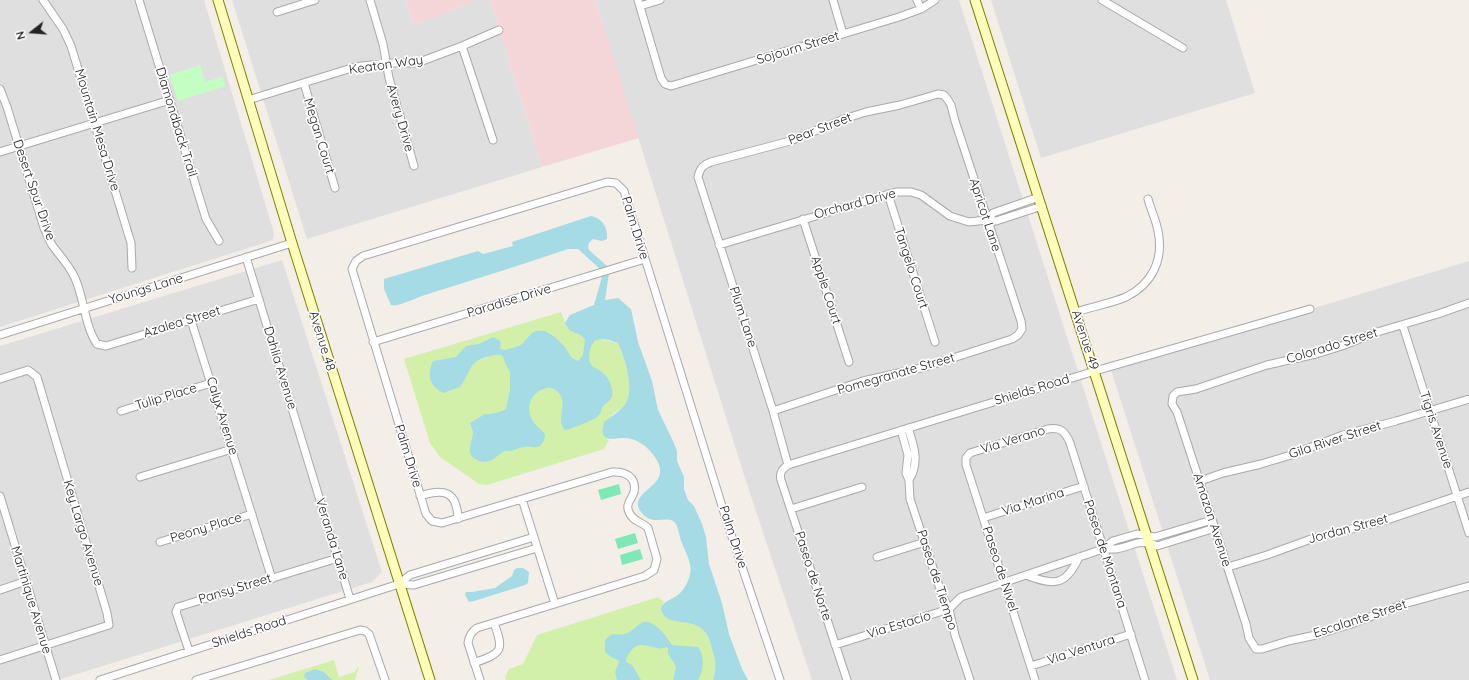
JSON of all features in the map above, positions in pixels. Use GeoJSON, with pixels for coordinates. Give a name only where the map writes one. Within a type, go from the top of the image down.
{"type":"FeatureCollection","features":[{"type":"Feature","properties":{"kind":"main road","name":"Avenue 48"},"geometry":{"type":"LineString","coordinates":[[218,0],[292,243],[430,680]]}},
{"type":"Feature","properties":{"kind":"main road","name":"Avenue 49"},"geometry":{"type":"LineString","coordinates":[[975,0],[1193,680]]}},
{"type":"Feature","properties":{"kind":"street","name":"Mountain Mesa Drive"},"geometry":{"type":"LineString","coordinates":[[43,0],[56,17],[69,40],[131,243],[132,268]]}},
{"type":"Feature","properties":{"kind":"street","name":"Diamondback Trail"},"geometry":{"type":"LineString","coordinates":[[139,0],[206,219],[219,241]]}},
{"type":"Feature","properties":{"kind":"street"},"geometry":{"type":"LineString","coordinates":[[276,12],[315,0]]}},
{"type":"Feature","properties":{"kind":"street","name":"Avery Drive"},"geometry":{"type":"LineString","coordinates":[[370,0],[383,44],[389,78],[414,166]]}},
{"type":"Feature","properties":{"kind":"street"},"geometry":{"type":"LineString","coordinates":[[639,3],[660,0]]}},
{"type":"Feature","properties":{"kind":"street"},"geometry":{"type":"LineString","coordinates":[[833,0],[843,34]]}},
{"type":"Feature","properties":{"kind":"street"},"geometry":{"type":"LineString","coordinates":[[918,0],[920,9]]}},
{"type":"Feature","properties":{"kind":"street","name":"Sojourn Street"},"geometry":{"type":"LineString","coordinates":[[639,3],[661,78],[665,84],[671,86],[920,9],[935,0]]}},
{"type":"Feature","properties":{"kind":"street"},"geometry":{"type":"LineString","coordinates":[[1102,0],[1183,48]]}},
{"type":"Feature","properties":{"kind":"street","name":"Keaton Way"},"geometry":{"type":"LineString","coordinates":[[248,100],[355,67],[386,63],[417,63],[499,30]]}},
{"type":"Feature","properties":{"kind":"street"},"geometry":{"type":"LineString","coordinates":[[462,46],[492,140]]}},
{"type":"Feature","properties":{"kind":"street","name":"Megan Court"},"geometry":{"type":"LineString","coordinates":[[304,83],[335,188]]}},
{"type":"Feature","properties":{"kind":"street","name":"Desert Spur Drive"},"geometry":{"type":"LineString","coordinates":[[0,89],[46,233],[52,245],[74,274],[85,308],[92,337],[97,344],[106,346]]}},
{"type":"Feature","properties":{"kind":"street","name":"Pear Street"},"geometry":{"type":"LineString","coordinates":[[699,170],[704,165],[711,162],[790,141],[866,112],[900,105],[932,95],[944,95]]}},
{"type":"Feature","properties":{"kind":"street","name":"Apricot Lane"},"geometry":{"type":"LineString","coordinates":[[944,95],[951,105],[987,220],[1021,321],[1022,329],[1018,336]]}},
{"type":"Feature","properties":{"kind":"street"},"geometry":{"type":"LineString","coordinates":[[0,152],[170,100]]}},
{"type":"Feature","properties":{"kind":"street","name":"Plum Lane"},"geometry":{"type":"LineString","coordinates":[[699,170],[698,177],[773,411],[788,465]]}},
{"type":"Feature","properties":{"kind":"street","name":"Palm Drive"},"geometry":{"type":"LineString","coordinates":[[480,680],[468,643],[470,634],[477,628],[645,576],[654,570],[657,559],[648,528],[635,520],[629,512],[627,505],[634,492],[634,487],[630,476],[626,473],[620,472],[612,472],[442,524],[432,521],[426,514],[420,496],[352,269],[359,258],[370,254],[607,182],[616,183],[624,191],[725,515],[780,680]]}},
{"type":"Feature","properties":{"kind":"street","name":"Orchard Drive"},"geometry":{"type":"LineString","coordinates":[[720,245],[888,194],[903,192],[921,195],[950,216],[962,221],[978,222],[987,220],[993,213],[1040,202]]}},
{"type":"Feature","properties":{"kind":"street","name":"Tangelo Court"},"geometry":{"type":"LineString","coordinates":[[888,194],[935,342]]}},
{"type":"Feature","properties":{"kind":"street"},"geometry":{"type":"LineString","coordinates":[[1076,312],[1125,297],[1142,286],[1152,274],[1160,256],[1158,232],[1148,199]]}},
{"type":"Feature","properties":{"kind":"street","name":"Apple Court"},"geometry":{"type":"LineString","coordinates":[[803,219],[849,362]]}},
{"type":"Feature","properties":{"kind":"street","name":"Youngs Lane"},"geometry":{"type":"LineString","coordinates":[[0,334],[292,243]]}},
{"type":"Feature","properties":{"kind":"street","name":"Dahlia Avenue"},"geometry":{"type":"LineString","coordinates":[[246,257],[313,479]]}},
{"type":"Feature","properties":{"kind":"street","name":"Paradise Drive"},"geometry":{"type":"LineString","coordinates":[[373,342],[645,259]]}},
{"type":"Feature","properties":{"kind":"street","name":"Azalea Street"},"geometry":{"type":"LineString","coordinates":[[106,346],[258,299]]}},
{"type":"Feature","properties":{"kind":"street","name":"Colorado Street"},"geometry":{"type":"LineString","coordinates":[[1173,396],[1177,392],[1196,389],[1267,365],[1316,354],[1342,346],[1469,303]]}},
{"type":"Feature","properties":{"kind":"street","name":"Shields Road"},"geometry":{"type":"LineString","coordinates":[[781,471],[788,465],[901,430],[1095,371],[1310,309]]}},
{"type":"Feature","properties":{"kind":"street","name":"Calyx Avenue"},"geometry":{"type":"LineString","coordinates":[[191,320],[272,579]]}},
{"type":"Feature","properties":{"kind":"street","name":"Tigris Avenue"},"geometry":{"type":"LineString","coordinates":[[1403,326],[1469,534]]}},
{"type":"Feature","properties":{"kind":"street","name":"Pomegranate Street"},"geometry":{"type":"LineString","coordinates":[[773,411],[864,381],[937,364],[1018,336]]}},
{"type":"Feature","properties":{"kind":"street","name":"Key Largo Avenue"},"geometry":{"type":"LineString","coordinates":[[0,379],[28,370],[37,377],[107,613],[109,625],[45,645]]}},
{"type":"Feature","properties":{"kind":"street","name":"Tulip Place"},"geometry":{"type":"LineString","coordinates":[[121,411],[211,383]]}},
{"type":"Feature","properties":{"kind":"street","name":"Amazon Avenue"},"geometry":{"type":"LineString","coordinates":[[1173,396],[1172,404],[1177,412],[1252,644]]}},
{"type":"Feature","properties":{"kind":"street","name":"Gila River Street"},"geometry":{"type":"LineString","coordinates":[[1200,481],[1223,473],[1284,457],[1343,435],[1469,399]]}},
{"type":"Feature","properties":{"kind":"street","name":"Paseo de Tiempo"},"geometry":{"type":"LineString","coordinates":[[908,428],[916,457],[916,465],[909,480]]}},
{"type":"Feature","properties":{"kind":"street","name":"Via Verano"},"geometry":{"type":"LineString","coordinates":[[966,458],[970,453],[1048,430],[1058,428],[1062,430]]}},
{"type":"Feature","properties":{"kind":"street","name":"Paseo de Tiempo"},"geometry":{"type":"LineString","coordinates":[[901,430],[908,455],[906,473],[909,480],[910,499],[942,595],[949,610],[967,679]]}},
{"type":"Feature","properties":{"kind":"street","name":"Paseo de Montana"},"geometry":{"type":"LineString","coordinates":[[1062,430],[1068,439],[1084,486],[1145,680]]}},
{"type":"Feature","properties":{"kind":"street"},"geometry":{"type":"LineString","coordinates":[[140,477],[232,449]]}},
{"type":"Feature","properties":{"kind":"street","name":"Paseo de Nivel"},"geometry":{"type":"LineString","coordinates":[[966,458],[966,464],[1005,582],[1035,680]]}},
{"type":"Feature","properties":{"kind":"street","name":"Paseo de Norte"},"geometry":{"type":"LineString","coordinates":[[781,471],[781,480],[847,680]]}},
{"type":"Feature","properties":{"kind":"street","name":"Veranda Lane"},"geometry":{"type":"LineString","coordinates":[[313,479],[350,599]]}},
{"type":"Feature","properties":{"kind":"street","name":"Via Marina"},"geometry":{"type":"LineString","coordinates":[[983,518],[1084,486]]}},
{"type":"Feature","properties":{"kind":"street"},"geometry":{"type":"LineString","coordinates":[[791,509],[862,487]]}},
{"type":"Feature","properties":{"kind":"street","name":"Palm Drive"},"geometry":{"type":"LineString","coordinates":[[420,496],[437,492],[446,492],[450,494],[456,504],[458,519]]}},
{"type":"Feature","properties":{"kind":"street","name":"Jordan Street"},"geometry":{"type":"LineString","coordinates":[[1228,567],[1311,539],[1387,520],[1469,492]]}},
{"type":"Feature","properties":{"kind":"street","name":"Martinique Avenue"},"geometry":{"type":"LineString","coordinates":[[0,496],[3,519],[26,582],[56,680]]}},
{"type":"Feature","properties":{"kind":"street"},"geometry":{"type":"LineString","coordinates":[[522,499],[554,604]]}},
{"type":"Feature","properties":{"kind":"street","name":"Peony Place"},"geometry":{"type":"LineString","coordinates":[[160,542],[252,514]]}},
{"type":"Feature","properties":{"kind":"street"},"geometry":{"type":"LineString","coordinates":[[1212,520],[1148,539],[1157,546],[1215,528]]}},
{"type":"Feature","properties":{"kind":"street","name":"Via Estacio"},"geometry":{"type":"LineString","coordinates":[[835,645],[949,610],[961,597],[1103,549],[1113,541],[1137,534],[1148,539]]}},
{"type":"Feature","properties":{"kind":"street","name":"Shields Road"},"geometry":{"type":"LineString","coordinates":[[399,584],[410,575],[534,537]]}},
{"type":"Feature","properties":{"kind":"street"},"geometry":{"type":"LineString","coordinates":[[877,557],[925,542]]}},
{"type":"Feature","properties":{"kind":"street","name":"Shields Road"},"geometry":{"type":"LineString","coordinates":[[100,680],[399,584],[414,585],[537,548]]}},
{"type":"Feature","properties":{"kind":"street"},"geometry":{"type":"LineString","coordinates":[[1026,575],[1045,582],[1059,580],[1070,574],[1080,556]]}},
{"type":"Feature","properties":{"kind":"street","name":"Pansy Street"},"geometry":{"type":"LineString","coordinates":[[189,651],[176,612],[178,607],[338,558]]}},
{"type":"Feature","properties":{"kind":"street"},"geometry":{"type":"LineString","coordinates":[[0,590],[26,582]]}},
{"type":"Feature","properties":{"kind":"street","name":"Escalante Street"},"geometry":{"type":"LineString","coordinates":[[1252,644],[1256,649],[1262,649],[1288,640],[1316,635],[1351,624],[1404,604],[1469,586]]}},
{"type":"Feature","properties":{"kind":"street"},"geometry":{"type":"LineString","coordinates":[[474,663],[492,656],[498,650],[500,642],[494,623]]}},
{"type":"Feature","properties":{"kind":"street"},"geometry":{"type":"LineString","coordinates":[[196,680],[360,630],[365,630],[369,634],[386,680]]}},
{"type":"Feature","properties":{"kind":"street","name":"Via Ventura"},"geometry":{"type":"LineString","coordinates":[[1031,666],[1131,634]]}},
{"type":"Feature","properties":{"kind":"street"},"geometry":{"type":"LineString","coordinates":[[0,660],[45,645]]}},
{"type":"Feature","properties":{"kind":"shaded area"},"geometry":{"type":"Polygon","coordinates":[[[0,0],[204,0],[274,233],[273,239],[0,327],[0,0]]]}},
{"type":"Feature","properties":{"kind":"shaded area"},"geometry":{"type":"Polygon","coordinates":[[[232,0],[406,0],[414,25],[477,0],[490,0],[542,167],[307,239],[232,0]]]}},
{"type":"Feature","properties":{"kind":"shaded area"},"geometry":{"type":"Polygon","coordinates":[[[406,0],[477,0],[414,25],[406,0]]]}},
{"type":"Feature","properties":{"kind":"shaded area"},"geometry":{"type":"Polygon","coordinates":[[[490,0],[595,0],[639,138],[542,167],[490,0]]]}},
{"type":"Feature","properties":{"kind":"shaded area"},"geometry":{"type":"Polygon","coordinates":[[[595,0],[959,0],[1177,680],[812,680],[745,478],[595,0]]]}},
{"type":"Feature","properties":{"kind":"shaded area"},"geometry":{"type":"Polygon","coordinates":[[[991,0],[1226,0],[1255,93],[1041,158],[991,0]]]}},
{"type":"Feature","properties":{"kind":"shaded area"},"geometry":{"type":"Polygon","coordinates":[[[282,260],[382,572],[372,582],[58,680],[0,680],[0,346],[282,260]]]}},
{"type":"Feature","properties":{"kind":"shaded area"},"geometry":{"type":"Polygon","coordinates":[[[1469,261],[1469,680],[1210,680],[1111,370],[1469,261]]]}},
{"type":"Feature","properties":{"kind":"green space"},"geometry":{"type":"Polygon","coordinates":[[[200,65],[205,82],[222,77],[226,86],[178,101],[170,75],[200,65]]]}},
{"type":"Feature","properties":{"kind":"green space"},"geometry":{"type":"Polygon","coordinates":[[[561,312],[567,328],[594,340],[600,339],[618,343],[621,349],[628,374],[628,398],[624,406],[613,414],[608,421],[604,437],[609,440],[604,449],[487,485],[479,484],[440,457],[430,443],[404,359],[561,312]]]}},
{"type":"Feature","properties":{"kind":"green space"},"geometry":{"type":"Polygon","coordinates":[[[619,484],[621,494],[601,500],[598,490],[619,484]]]}},
{"type":"Feature","properties":{"kind":"green space"},"geometry":{"type":"Polygon","coordinates":[[[635,533],[638,543],[618,549],[615,539],[635,533]]]}},
{"type":"Feature","properties":{"kind":"green space"},"geometry":{"type":"Polygon","coordinates":[[[640,549],[643,559],[622,565],[620,555],[640,549]]]}},
{"type":"Feature","properties":{"kind":"green space"},"geometry":{"type":"Polygon","coordinates":[[[658,597],[664,602],[661,608],[672,620],[693,623],[705,632],[712,647],[714,656],[715,673],[713,680],[506,680],[505,677],[509,669],[523,664],[537,635],[658,597]]]}},
{"type":"Feature","properties":{"kind":"green space"},"geometry":{"type":"Polygon","coordinates":[[[334,660],[339,677],[355,672],[359,667],[355,680],[269,680],[334,660]]]}},
{"type":"Feature","properties":{"kind":"water"},"geometry":{"type":"Polygon","coordinates":[[[591,216],[595,217],[604,224],[607,235],[607,239],[602,241],[593,239],[588,245],[589,250],[607,266],[609,273],[605,300],[618,298],[631,309],[638,342],[652,381],[658,410],[677,451],[677,461],[684,477],[684,489],[688,500],[694,506],[702,524],[706,537],[709,564],[722,603],[729,634],[742,669],[748,680],[713,680],[715,659],[706,634],[697,625],[672,620],[663,614],[661,608],[666,602],[682,592],[688,580],[691,569],[675,523],[666,519],[650,519],[642,513],[638,507],[639,499],[654,484],[660,471],[658,463],[651,452],[643,444],[632,439],[611,439],[605,437],[603,434],[604,422],[623,406],[628,398],[628,374],[618,343],[599,339],[593,343],[590,350],[589,359],[592,366],[605,375],[610,382],[612,389],[612,397],[603,406],[598,416],[587,422],[565,430],[561,421],[561,396],[553,388],[543,389],[536,393],[529,405],[532,420],[544,432],[545,435],[541,445],[505,451],[492,460],[486,462],[479,461],[471,454],[470,447],[473,432],[470,423],[485,414],[491,414],[506,409],[510,390],[510,372],[503,356],[496,355],[478,360],[471,367],[460,387],[443,393],[435,387],[430,380],[430,371],[433,361],[456,357],[466,346],[479,344],[493,337],[501,342],[500,349],[505,350],[519,346],[536,331],[545,331],[555,337],[565,347],[572,358],[578,361],[583,355],[585,339],[569,329],[565,323],[570,315],[594,305],[602,277],[600,269],[578,249],[568,249],[424,295],[398,305],[391,305],[384,289],[384,279],[478,251],[483,254],[513,246],[512,242],[591,216]]]}},
{"type":"Feature","properties":{"kind":"water"},"geometry":{"type":"Polygon","coordinates":[[[517,568],[523,568],[529,572],[528,583],[469,602],[465,595],[466,592],[495,588],[512,576],[514,570],[517,568]]]}},
{"type":"Feature","properties":{"kind":"water"},"geometry":{"type":"Polygon","coordinates":[[[643,622],[652,623],[656,626],[672,645],[698,647],[702,655],[703,663],[702,672],[698,680],[673,680],[676,667],[668,653],[668,648],[639,645],[631,651],[626,662],[632,665],[641,680],[617,680],[615,672],[619,662],[605,652],[605,640],[612,634],[627,633],[643,622]]]}},
{"type":"Feature","properties":{"kind":"water"},"geometry":{"type":"Polygon","coordinates":[[[315,669],[324,672],[332,680],[308,680],[304,677],[305,673],[315,669]]]}}]}
